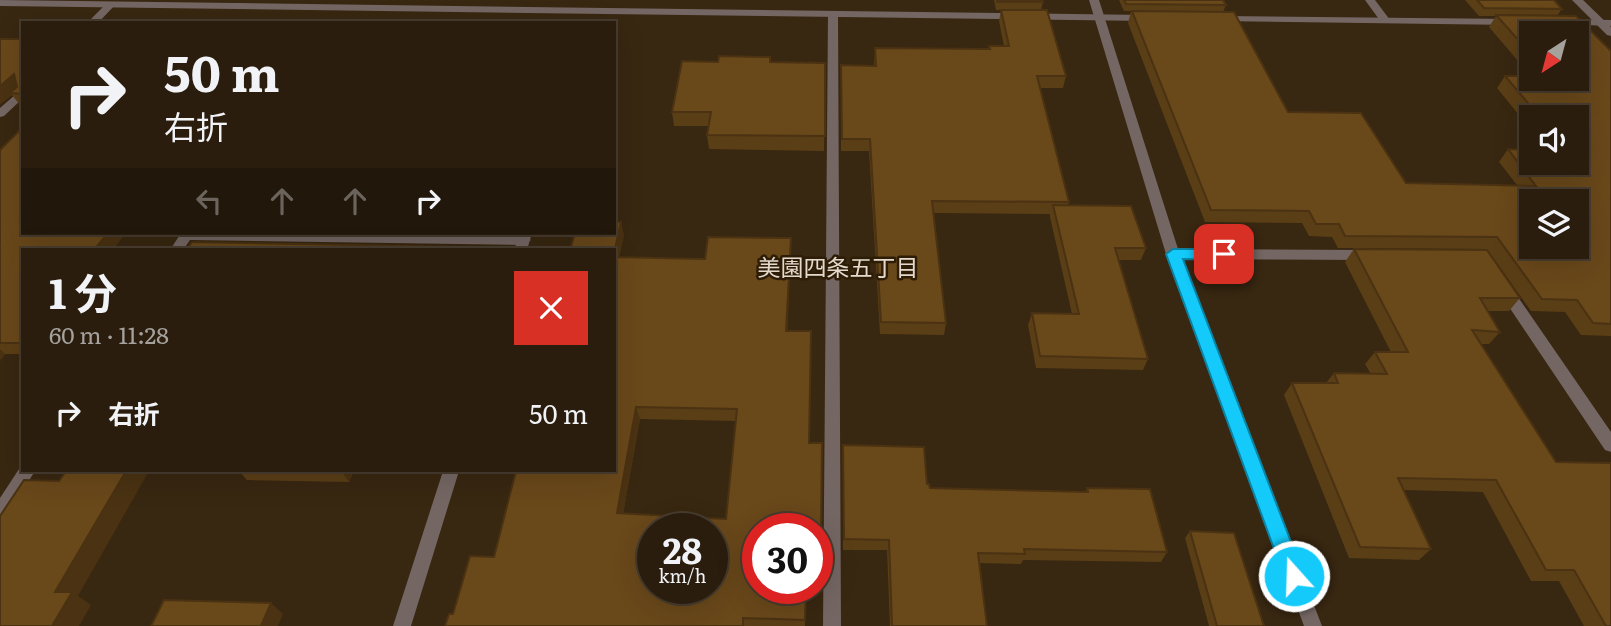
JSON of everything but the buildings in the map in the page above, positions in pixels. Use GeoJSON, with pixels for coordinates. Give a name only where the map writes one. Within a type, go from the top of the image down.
{"type":"FeatureCollection","features":[{"type":"Feature","properties":{"kind":"street"},"geometry":{"type":"LineString","coordinates":[[1094,0],[1173,254],[1313,626]]}},
{"type":"Feature","properties":{"kind":"street"},"geometry":{"type":"LineString","coordinates":[[1370,0],[1385,20]]}},
{"type":"Feature","properties":{"kind":"street"},"geometry":{"type":"LineString","coordinates":[[1577,0],[1606,23],[1611,33]]}},
{"type":"Feature","properties":{"kind":"street"},"geometry":{"type":"LineString","coordinates":[[0,3],[1154,18]]}},
{"type":"Feature","properties":{"kind":"street"},"geometry":{"type":"LineString","coordinates":[[94,21],[110,5]]}},
{"type":"Feature","properties":{"kind":"street"},"geometry":{"type":"LineString","coordinates":[[593,21],[596,11]]}},
{"type":"Feature","properties":{"kind":"street"},"geometry":{"type":"LineString","coordinates":[[832,626],[833,14]]}},
{"type":"Feature","properties":{"kind":"street"},"geometry":{"type":"LineString","coordinates":[[1208,19],[1519,22]]}},
{"type":"Feature","properties":{"kind":"street"},"geometry":{"type":"LineString","coordinates":[[0,114],[21,93]]}},
{"type":"Feature","properties":{"kind":"street"},"geometry":{"type":"LineString","coordinates":[[186,235],[524,241]]}},
{"type":"Feature","properties":{"kind":"street"},"geometry":{"type":"LineString","coordinates":[[1173,254],[1388,255]]}},
{"type":"Feature","properties":{"kind":"street"},"geometry":{"type":"LineString","coordinates":[[1497,278],[1611,445]]}},
{"type":"Feature","properties":{"kind":"street"},"geometry":{"type":"LineString","coordinates":[[0,512],[26,472]]}},
{"type":"Feature","properties":{"kind":"street"},"geometry":{"type":"LineString","coordinates":[[402,626],[451,472]]}},
{"type":"Feature","properties":{"kind":"district","name":"美園四条五丁目"},"geometry":{"type":"Point","coordinates":[838,266]}},
{"type":"Feature","properties":{"kind":"route"},"geometry":{"type":"LineString","coordinates":[[1224,254],[1173,254],[1294,576]]}}]}
